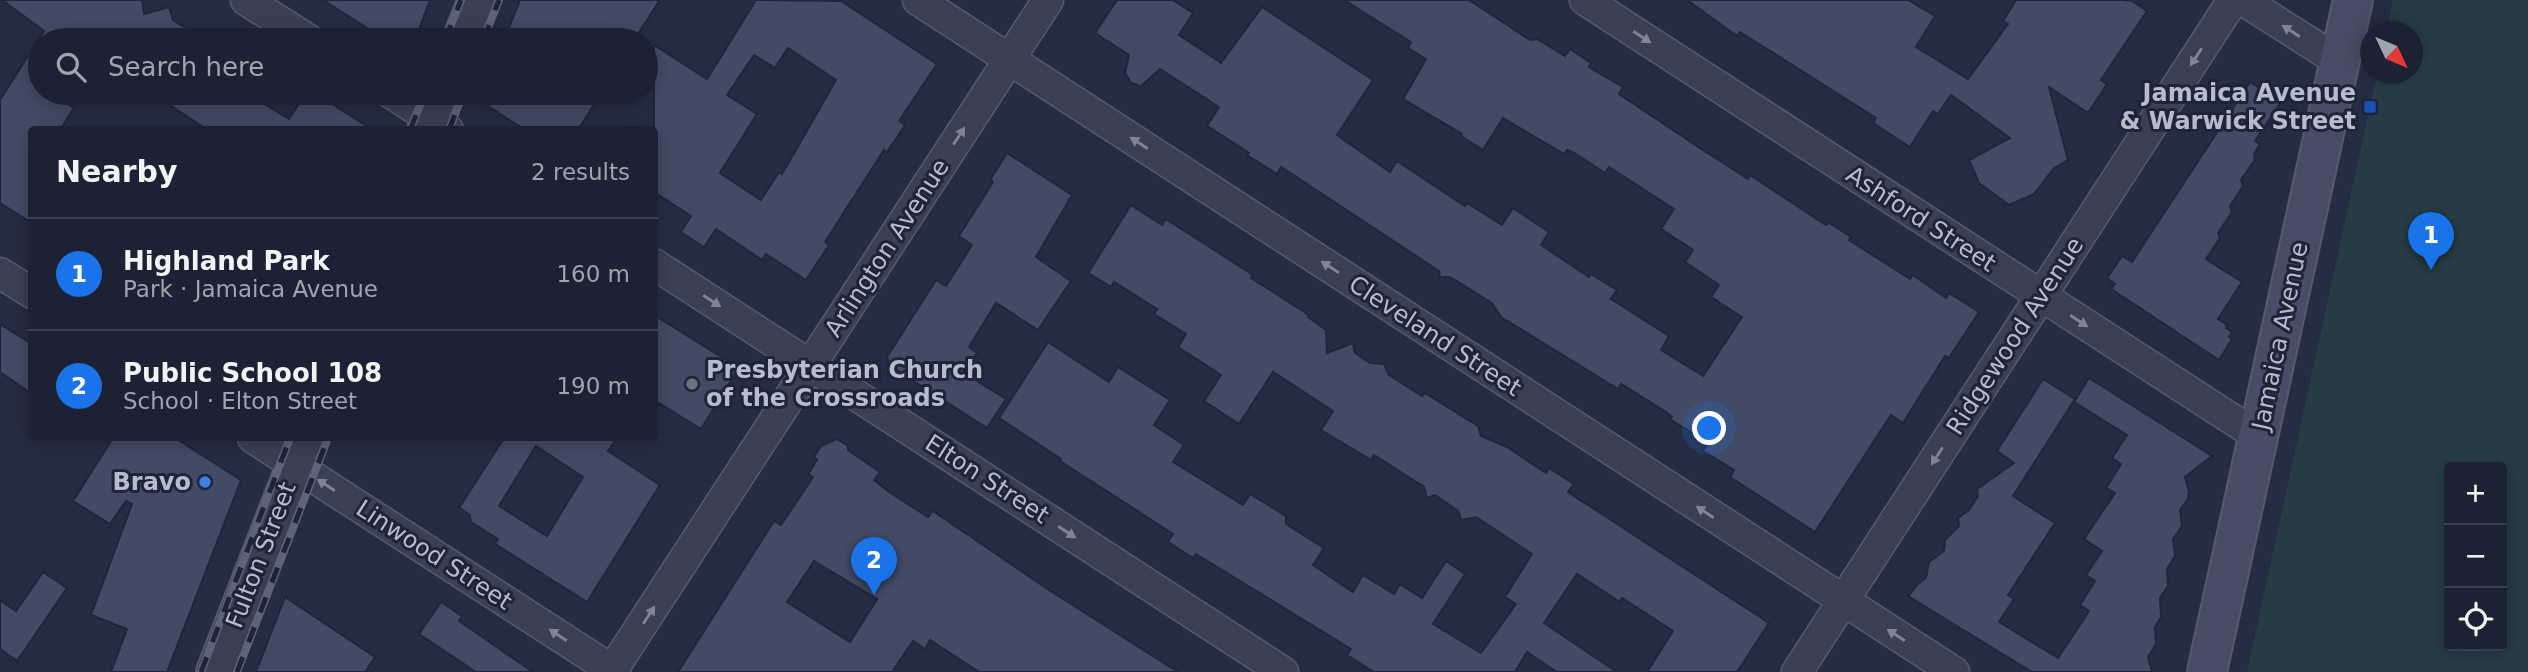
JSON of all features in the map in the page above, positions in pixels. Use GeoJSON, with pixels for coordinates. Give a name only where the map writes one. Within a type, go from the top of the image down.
{"type":"FeatureCollection","features":[{"type":"Feature","properties":{"kind":"main road","name":"Jamaica Avenue"},"geometry":{"type":"LineString","coordinates":[[2207,672],[2353,0]]}},
{"type":"Feature","properties":{"kind":"street"},"geometry":{"type":"LineString","coordinates":[[246,0],[290,28]]}},
{"type":"Feature","properties":{"kind":"street"},"geometry":{"type":"LineString","coordinates":[[467,28],[478,0]]}},
{"type":"Feature","properties":{"kind":"street","name":"Cleveland Street"},"geometry":{"type":"LineString","coordinates":[[918,0],[1954,672]]}},
{"type":"Feature","properties":{"kind":"street","name":"Arlington Avenue"},"geometry":{"type":"LineString","coordinates":[[613,671],[1048,0]]}},
{"type":"Feature","properties":{"kind":"street","name":"Ashford Street"},"geometry":{"type":"LineString","coordinates":[[1585,0],[2258,436]]}},
{"type":"Feature","properties":{"kind":"street","name":"Ridgewood Avenue"},"geometry":{"type":"LineString","coordinates":[[1797,672],[2233,0]]}},
{"type":"Feature","properties":{"kind":"street"},"geometry":{"type":"LineString","coordinates":[[2243,0],[2340,62]]}},
{"type":"Feature","properties":{"kind":"street"},"geometry":{"type":"LineString","coordinates":[[413,105],[437,118]]}},
{"type":"Feature","properties":{"kind":"street","name":"Elton Street"},"geometry":{"type":"LineString","coordinates":[[658,267],[1283,672]]}},
{"type":"Feature","properties":{"kind":"street"},"geometry":{"type":"LineString","coordinates":[[0,273],[28,290]]}},
{"type":"Feature","properties":{"kind":"street","name":"Linwood Street"},"geometry":{"type":"LineString","coordinates":[[264,441],[302,452],[613,671]]}},
{"type":"Feature","properties":{"kind":"street","name":"Fulton Street"},"geometry":{"type":"LineString","coordinates":[[216,672],[302,452]]}},
{"type":"Feature","properties":{"kind":"shaded area"},"geometry":{"type":"Polygon","coordinates":[[[2393,0],[2528,0],[2528,672],[2247,672],[2375,84],[2423,84],[2423,21],[2388,21],[2393,0]]]}},
{"type":"Feature","properties":{"kind":"building"},"geometry":{"type":"Polygon","coordinates":[[[2,0],[142,0],[144,14],[169,7],[173,20],[186,28],[40,28],[2,0]]]}},
{"type":"Feature","properties":{"kind":"building"},"geometry":{"type":"Polygon","coordinates":[[[323,0],[430,0],[420,28],[367,28],[323,0]]]}},
{"type":"Feature","properties":{"kind":"building"},"geometry":{"type":"Polygon","coordinates":[[[520,0],[660,0],[642,28],[509,28],[520,0]]]}},
{"type":"Feature","properties":{"kind":"building"},"geometry":{"type":"Polygon","coordinates":[[[756,0],[841,1],[937,64],[899,121],[905,125],[887,152],[884,150],[825,242],[829,245],[806,280],[766,254],[762,260],[716,229],[704,247],[681,232],[691,216],[658,195],[658,126],[654,126],[654,105],[658,105],[658,48],[707,79],[756,0]],[[788,48],[775,68],[754,55],[727,95],[757,114],[720,173],[761,200],[779,172],[782,174],[836,80],[788,48]]]}},
{"type":"Feature","properties":{"kind":"building"},"geometry":{"type":"Polygon","coordinates":[[[1117,0],[1173,0],[1193,13],[1179,35],[1221,63],[1262,7],[1373,80],[1337,135],[1390,172],[1397,161],[1465,206],[1467,203],[1502,225],[1513,208],[1549,232],[1541,245],[1589,277],[1591,274],[1617,290],[1611,299],[1669,336],[1661,350],[1703,376],[1742,317],[1711,297],[1719,285],[1685,262],[1693,250],[1661,229],[1674,209],[1609,167],[1605,173],[1576,154],[1567,150],[1564,154],[1503,118],[1483,150],[1461,136],[1462,134],[1403,99],[1426,59],[1408,48],[1411,42],[1344,0],[1469,0],[1530,40],[1537,39],[1565,56],[1570,49],[1591,63],[1589,67],[1623,87],[1619,94],[1706,152],[1748,179],[1750,175],[1826,225],[1828,222],[1851,237],[1849,240],[1910,279],[1913,275],[1946,298],[1949,293],[1979,312],[1949,358],[1945,356],[1903,423],[1891,415],[1815,532],[1730,477],[1734,470],[1703,451],[1708,443],[1670,419],[1672,417],[1666,412],[1621,384],[1618,389],[1501,317],[1492,303],[1450,277],[1440,277],[1439,271],[1281,167],[1277,174],[1247,155],[1249,153],[1207,126],[1219,107],[1160,69],[1141,86],[1131,83],[1125,73],[1129,55],[1095,33],[1117,0]]]}},
{"type":"Feature","properties":{"kind":"building"},"geometry":{"type":"Polygon","coordinates":[[[1687,0],[1908,0],[1935,16],[1916,47],[1968,79],[2008,24],[2003,21],[2016,0],[2124,0],[2132,1],[2147,11],[2101,80],[2107,84],[2088,113],[2049,87],[2068,160],[2054,168],[2034,194],[2009,205],[1979,183],[1969,160],[2010,138],[1951,95],[1938,114],[1933,111],[1910,147],[1873,123],[1876,118],[1740,32],[1737,36],[1687,0]]]}},
{"type":"Feature","properties":{"kind":"building"},"geometry":{"type":"Polygon","coordinates":[[[28,56],[28,105],[69,105],[74,108],[63,126],[28,126],[28,220],[0,203],[0,100],[28,56]]]}},
{"type":"Feature","properties":{"kind":"building"},"geometry":{"type":"Polygon","coordinates":[[[2250,82],[2281,102],[2255,141],[2260,144],[2254,154],[2255,160],[2241,180],[2243,186],[2230,206],[2232,212],[2206,259],[2242,282],[2218,319],[2232,332],[2229,337],[2232,339],[2219,360],[2111,289],[2115,284],[2107,278],[2122,256],[2132,262],[2250,82]]]}},
{"type":"Feature","properties":{"kind":"building"},"geometry":{"type":"Polygon","coordinates":[[[169,105],[266,105],[289,119],[298,105],[334,105],[367,126],[202,126],[169,105]]]}},
{"type":"Feature","properties":{"kind":"building"},"geometry":{"type":"Polygon","coordinates":[[[486,105],[594,105],[580,126],[519,126],[486,105]]]}},
{"type":"Feature","properties":{"kind":"building"},"geometry":{"type":"Polygon","coordinates":[[[1007,153],[1072,195],[1036,257],[1071,281],[1038,330],[996,303],[969,347],[977,353],[964,373],[1006,399],[987,428],[890,366],[887,357],[936,280],[946,286],[972,245],[959,236],[993,182],[990,180],[1007,153]]]}},
{"type":"Feature","properties":{"kind":"building"},"geometry":{"type":"Polygon","coordinates":[[[1131,205],[1162,225],[1166,219],[1309,315],[1308,317],[1326,330],[1327,353],[1353,343],[1355,353],[1370,363],[1384,364],[1389,375],[1422,396],[1425,393],[1478,426],[1481,436],[1507,447],[1546,473],[1549,468],[1574,484],[1568,492],[1769,623],[1737,672],[1647,672],[1673,631],[1622,598],[1620,602],[1577,574],[1544,623],[1617,672],[1557,672],[1527,652],[1515,672],[1374,672],[1347,655],[1351,649],[1196,554],[1193,558],[1168,542],[1173,534],[999,418],[1048,342],[1109,382],[1118,367],[1170,400],[1154,425],[1184,445],[1173,462],[1243,505],[1250,494],[1286,516],[1286,524],[1324,548],[1313,565],[1353,592],[1363,575],[1394,594],[1400,584],[1422,598],[1446,561],[1465,574],[1433,624],[1481,653],[1516,604],[1505,597],[1532,554],[1476,517],[1461,520],[1458,511],[1435,495],[1427,498],[1424,487],[1374,455],[1371,460],[1321,430],[1333,411],[1273,372],[1239,424],[1204,401],[1221,375],[1178,347],[1186,334],[1154,314],[1157,309],[1114,282],[1111,287],[1088,273],[1131,205]]]}},
{"type":"Feature","properties":{"kind":"building","name":"Presbyterian Church of the Crossroads"},"geometry":{"type":"Polygon","coordinates":[[[658,317],[739,368],[701,429],[658,402],[658,317]]]}},
{"type":"Feature","properties":{"kind":"building"},"geometry":{"type":"Polygon","coordinates":[[[0,324],[28,342],[28,391],[0,372],[0,324]]]}},
{"type":"Feature","properties":{"kind":"building"},"geometry":{"type":"Polygon","coordinates":[[[2089,378],[2212,456],[2185,477],[2188,499],[2180,510],[2182,526],[2173,539],[2175,556],[2167,569],[2168,586],[2160,598],[2161,617],[2155,627],[2156,644],[2148,657],[2152,672],[2032,672],[1908,596],[1926,578],[1929,562],[1944,551],[1945,540],[1959,526],[1958,518],[1969,510],[1978,496],[1977,489],[2014,463],[1997,451],[2043,379],[2075,399],[2013,496],[2055,523],[2008,595],[2014,599],[1999,622],[2058,658],[2089,611],[2080,605],[2095,581],[2086,575],[2102,551],[2084,539],[2115,493],[2106,488],[2121,464],[2112,458],[2127,435],[2074,402],[2089,378]]]}},
{"type":"Feature","properties":{"kind":"building"},"geometry":{"type":"Polygon","coordinates":[[[837,439],[880,472],[874,480],[889,492],[928,517],[933,511],[1049,590],[1178,672],[979,672],[930,640],[925,649],[913,641],[892,672],[678,672],[774,521],[781,525],[813,477],[808,474],[817,460],[814,457],[821,446],[837,439]],[[814,561],[787,602],[850,642],[877,599],[814,561]]]}},
{"type":"Feature","properties":{"kind":"building"},"geometry":{"type":"Polygon","coordinates":[[[111,441],[180,441],[241,480],[167,672],[111,672],[127,629],[91,615],[132,504],[126,501],[110,524],[73,501],[111,441]]]}},
{"type":"Feature","properties":{"kind":"building"},"geometry":{"type":"Polygon","coordinates":[[[502,441],[615,441],[608,451],[660,485],[587,602],[495,544],[498,539],[471,522],[470,515],[459,508],[502,441]],[[536,446],[499,506],[547,536],[583,477],[536,446]]]}},
{"type":"Feature","properties":{"kind":"building"},"geometry":{"type":"Polygon","coordinates":[[[43,572],[67,588],[17,661],[0,649],[0,600],[16,611],[43,572]]]}},
{"type":"Feature","properties":{"kind":"building"},"geometry":{"type":"Polygon","coordinates":[[[285,597],[375,657],[365,672],[256,672],[285,597]]]}},
{"type":"Feature","properties":{"kind":"building"},"geometry":{"type":"Polygon","coordinates":[[[441,602],[462,616],[459,621],[533,672],[476,672],[419,634],[441,602]]]}},
{"type":"Feature","properties":{"kind":"railway"},"geometry":{"type":"LineString","coordinates":[[450,28],[461,0]]}},
{"type":"Feature","properties":{"kind":"railway"},"geometry":{"type":"LineString","coordinates":[[488,28],[499,0]]}},
{"type":"Feature","properties":{"kind":"railway"},"geometry":{"type":"LineString","coordinates":[[412,126],[420,105]]}},
{"type":"Feature","properties":{"kind":"railway"},"geometry":{"type":"LineString","coordinates":[[451,126],[458,105]]}},
{"type":"Feature","properties":{"kind":"railway"},"geometry":{"type":"LineString","coordinates":[[201,672],[289,441]]}},
{"type":"Feature","properties":{"kind":"railway"},"geometry":{"type":"LineString","coordinates":[[237,672],[327,441]]}},
{"type":"Feature","properties":{"kind":"place","name":"Jamaica Avenue & Warwick Street"},"geometry":{"type":"Point","coordinates":[2370,107]}},
{"type":"Feature","properties":{"kind":"place","name":"Highland Park"},"geometry":{"type":"Point","coordinates":[2431,270]}},
{"type":"Feature","properties":{"kind":"place","name":"Presbyterian Church of the Crossroads"},"geometry":{"type":"Point","coordinates":[692,384]}},
{"type":"Feature","properties":{"kind":"place","name":"Bravo"},"geometry":{"type":"Point","coordinates":[205,482]}},
{"type":"Feature","properties":{"kind":"place","name":"Public School 108"},"geometry":{"type":"Point","coordinates":[874,595]}}]}
